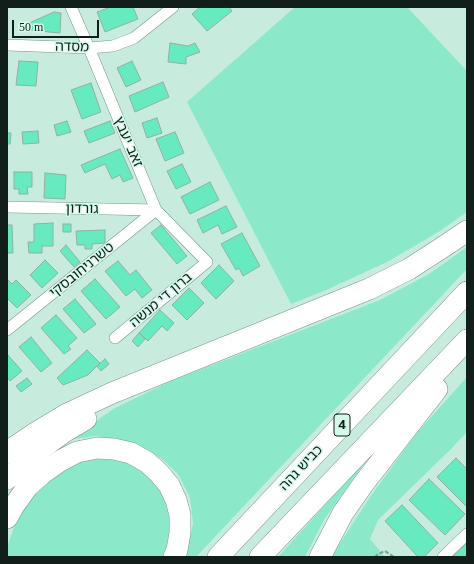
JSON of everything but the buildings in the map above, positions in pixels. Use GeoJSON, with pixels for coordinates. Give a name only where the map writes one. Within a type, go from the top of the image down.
{"type":"FeatureCollection","features":[{"type":"Feature","properties":{"kind":"highway"},"geometry":{"type":"LineString","coordinates":[[7,453],[37,432],[67,414],[112,393],[369,289],[409,269],[467,231]]}},
{"type":"Feature","properties":{"kind":"highway","name":"כביש גהה"},"geometry":{"type":"LineString","coordinates":[[218,557],[467,292]]}},
{"type":"Feature","properties":{"kind":"highway","name":"4"},"geometry":{"type":"LineString","coordinates":[[260,557],[467,340]]}},
{"type":"Feature","properties":{"kind":"highway"},"geometry":{"type":"LineString","coordinates":[[320,557],[343,513],[364,482],[467,350]]}},
{"type":"Feature","properties":{"kind":"highway"},"geometry":{"type":"LineString","coordinates":[[7,480],[18,468],[64,432],[96,412],[186,364]]}},
{"type":"Feature","properties":{"kind":"highway"},"geometry":{"type":"LineString","coordinates":[[7,518],[12,507],[28,486],[60,461],[77,452],[97,448],[114,449],[131,453],[147,462],[160,472],[169,485],[176,500],[180,516],[180,533],[177,550],[174,557]]}},
{"type":"Feature","properties":{"kind":"street","name":"זאב יעבץ"},"geometry":{"type":"LineString","coordinates":[[71,7],[156,210],[207,262]]}},
{"type":"Feature","properties":{"kind":"street","name":"מסדה"},"geometry":{"type":"LineString","coordinates":[[7,45],[89,48],[113,46],[134,38],[173,7]]}},
{"type":"Feature","properties":{"kind":"street","name":"גורדון"},"geometry":{"type":"LineString","coordinates":[[7,207],[156,210]]}},
{"type":"Feature","properties":{"kind":"street","name":"טשרניחובסקי"},"geometry":{"type":"LineString","coordinates":[[7,330],[156,210]]}},
{"type":"Feature","properties":{"kind":"street","name":"ברון די מנשה"},"geometry":{"type":"LineString","coordinates":[[115,338],[207,262]]}},
{"type":"Feature","properties":{"kind":"street"},"geometry":{"type":"LineString","coordinates":[[443,557],[467,534]]}},
{"type":"Feature","properties":{"kind":"path"},"geometry":{"type":"LineString","coordinates":[[375,557],[384,551],[394,557]]}},
{"type":"Feature","properties":{"kind":"green space"},"geometry":{"type":"Polygon","coordinates":[[[295,7],[407,7],[467,71],[467,212],[440,231],[389,261],[324,291],[291,304],[187,102],[295,7]]]}},
{"type":"Feature","properties":{"kind":"green space"},"geometry":{"type":"Polygon","coordinates":[[[467,247],[467,269],[196,557],[183,557],[189,543],[193,523],[190,498],[178,474],[162,459],[141,446],[118,439],[95,436],[68,440],[115,408],[171,381],[380,300],[429,274],[467,247]]]}},
{"type":"Feature","properties":{"kind":"green space"},"geometry":{"type":"Polygon","coordinates":[[[467,377],[467,432],[378,520],[370,539],[385,557],[332,557],[370,497],[416,434],[467,377]]]}},
{"type":"Feature","properties":{"kind":"green space"},"geometry":{"type":"Polygon","coordinates":[[[368,458],[324,520],[305,557],[278,557],[368,458]]]}},
{"type":"Feature","properties":{"kind":"green space"},"geometry":{"type":"Polygon","coordinates":[[[98,459],[128,463],[152,480],[160,491],[166,504],[169,517],[169,532],[163,557],[7,557],[7,547],[14,527],[22,512],[36,494],[49,482],[80,462],[98,459]]]}}]}
